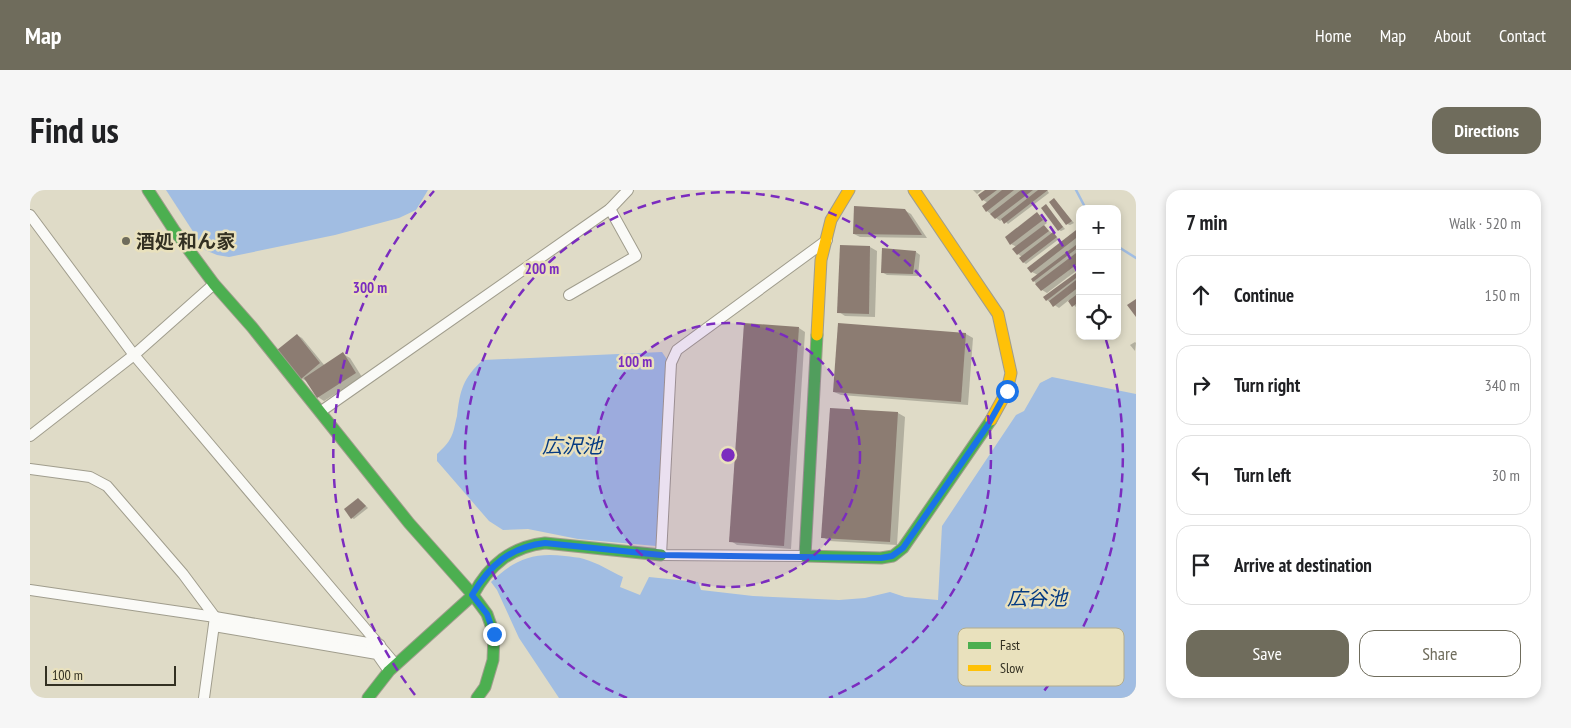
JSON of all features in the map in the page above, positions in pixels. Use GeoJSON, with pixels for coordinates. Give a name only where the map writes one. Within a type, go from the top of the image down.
{"type":"FeatureCollection","features":[{"type":"Feature","properties":{"kind":"street"},"geometry":{"type":"LineString","coordinates":[[148,190],[174,230],[214,284],[252,326],[409,523],[487,614],[494,634],[493,660],[485,687],[477,698]]}},
{"type":"Feature","properties":{"kind":"street"},"geometry":{"type":"LineString","coordinates":[[320,412],[610,209],[628,190]]}},
{"type":"Feature","properties":{"kind":"street"},"geometry":{"type":"LineString","coordinates":[[805,556],[821,260],[831,220],[849,190]]}},
{"type":"Feature","properties":{"kind":"street"},"geometry":{"type":"LineString","coordinates":[[368,698],[393,668],[472,595],[494,566],[504,558],[528,545],[545,543],[661,555],[881,558],[892,556],[903,548],[988,425],[1007,391],[1011,373],[998,314],[914,190]]}},
{"type":"Feature","properties":{"kind":"street"},"geometry":{"type":"LineString","coordinates":[[569,295],[636,256],[610,209]]}},
{"type":"Feature","properties":{"kind":"street"},"geometry":{"type":"LineString","coordinates":[[30,215],[134,355],[380,645],[393,668]]}},
{"type":"Feature","properties":{"kind":"street"},"geometry":{"type":"LineString","coordinates":[[661,555],[671,363],[677,350],[827,240]]}},
{"type":"Feature","properties":{"kind":"street"},"geometry":{"type":"LineString","coordinates":[[30,436],[134,355],[214,284]]}},
{"type":"Feature","properties":{"kind":"street"},"geometry":{"type":"LineString","coordinates":[[30,469],[90,477],[107,486],[183,574],[215,621],[204,698]]}},
{"type":"Feature","properties":{"kind":"street"},"geometry":{"type":"LineString","coordinates":[[30,590],[215,621],[380,645]]}},
{"type":"Feature","properties":{"kind":"street"},"geometry":{"type":"LineString","coordinates":[[215,621],[377,654],[393,668]]}},
{"type":"Feature","properties":{"kind":"water"},"geometry":{"type":"Polygon","coordinates":[[[166,190],[428,190],[416,210],[399,218],[335,235],[229,257],[205,250],[166,190]]]}},
{"type":"Feature","properties":{"kind":"water","name":"広沢池"},"geometry":{"type":"Polygon","coordinates":[[[662,352],[668,361],[656,546],[578,539],[528,529],[503,530],[489,521],[437,461],[437,454],[452,434],[464,385],[471,373],[483,360],[662,352]]]}},
{"type":"Feature","properties":{"kind":"water","name":"広谷池"},"geometry":{"type":"Polygon","coordinates":[[[1052,377],[1136,394],[1136,698],[559,698],[519,638],[497,590],[491,582],[499,574],[524,559],[553,555],[579,558],[599,565],[623,577],[620,587],[640,595],[649,577],[698,582],[701,590],[753,596],[839,600],[865,598],[890,592],[905,597],[938,600],[942,526],[1016,415],[1024,411],[1040,383],[1052,377]]]}},
{"type":"Feature","properties":{"kind":"building"},"geometry":{"type":"Polygon","coordinates":[[[985,190],[997,190],[982,201],[978,195],[985,190]]]}},
{"type":"Feature","properties":{"kind":"building"},"geometry":{"type":"Polygon","coordinates":[[[1002,190],[1014,190],[986,212],[982,206],[1002,190]]]}},
{"type":"Feature","properties":{"kind":"building"},"geometry":{"type":"Polygon","coordinates":[[[1021,190],[1033,190],[995,219],[990,214],[1021,190]]]}},
{"type":"Feature","properties":{"kind":"building"},"geometry":{"type":"Polygon","coordinates":[[[1038,190],[1048,190],[1004,224],[1001,219],[1038,190]]]}},
{"type":"Feature","properties":{"kind":"building"},"geometry":{"type":"Polygon","coordinates":[[[1054,198],[1072,221],[1066,225],[1049,202],[1054,198]]]}},
{"type":"Feature","properties":{"kind":"building"},"geometry":{"type":"Polygon","coordinates":[[[1046,204],[1063,227],[1058,231],[1041,208],[1046,204]]]}},
{"type":"Feature","properties":{"kind":"building"},"geometry":{"type":"Polygon","coordinates":[[[854,206],[905,209],[922,235],[853,234],[854,206]]]}},
{"type":"Feature","properties":{"kind":"building"},"geometry":{"type":"Polygon","coordinates":[[[1037,212],[1043,220],[1010,245],[1005,237],[1037,212]]]}},
{"type":"Feature","properties":{"kind":"building"},"geometry":{"type":"Polygon","coordinates":[[[1044,225],[1049,231],[1017,255],[1012,249],[1044,225]]]}},
{"type":"Feature","properties":{"kind":"building"},"geometry":{"type":"Polygon","coordinates":[[[1076,230],[1076,238],[1031,273],[1027,268],[1076,230]]]}},
{"type":"Feature","properties":{"kind":"building"},"geometry":{"type":"Polygon","coordinates":[[[1053,232],[1057,237],[1023,263],[1019,258],[1053,232]]]}},
{"type":"Feature","properties":{"kind":"building"},"geometry":{"type":"Polygon","coordinates":[[[840,245],[870,246],[869,314],[837,313],[840,245]]]}},
{"type":"Feature","properties":{"kind":"building"},"geometry":{"type":"Polygon","coordinates":[[[1076,245],[1076,249],[1033,282],[1031,279],[1076,245]]]}},
{"type":"Feature","properties":{"kind":"building"},"geometry":{"type":"Polygon","coordinates":[[[882,248],[916,251],[913,274],[881,273],[882,248]]]}},
{"type":"Feature","properties":{"kind":"building"},"geometry":{"type":"Polygon","coordinates":[[[1076,253],[1076,265],[1041,291],[1035,284],[1076,253]]]}},
{"type":"Feature","properties":{"kind":"building"},"geometry":{"type":"Polygon","coordinates":[[[1076,273],[1076,278],[1046,301],[1043,297],[1076,273]]]}},
{"type":"Feature","properties":{"kind":"building"},"geometry":{"type":"Polygon","coordinates":[[[1076,280],[1076,289],[1053,307],[1049,301],[1076,280]]]}},
{"type":"Feature","properties":{"kind":"building"},"geometry":{"type":"Polygon","coordinates":[[[1076,295],[1076,304],[1072,307],[1068,301],[1076,295]]]}},
{"type":"Feature","properties":{"kind":"building"},"geometry":{"type":"Polygon","coordinates":[[[1136,299],[1136,317],[1127,305],[1136,299]]]}},
{"type":"Feature","properties":{"kind":"building"},"geometry":{"type":"Polygon","coordinates":[[[744,323],[799,327],[784,546],[729,542],[744,323]]]}},
{"type":"Feature","properties":{"kind":"building"},"geometry":{"type":"Polygon","coordinates":[[[838,323],[966,333],[961,402],[833,392],[838,323]]]}},
{"type":"Feature","properties":{"kind":"building"},"geometry":{"type":"Polygon","coordinates":[[[297,334],[320,363],[301,379],[277,350],[297,334]]]}},
{"type":"Feature","properties":{"kind":"building"},"geometry":{"type":"Polygon","coordinates":[[[343,352],[356,373],[317,398],[304,378],[343,352]]]}},
{"type":"Feature","properties":{"kind":"building"},"geometry":{"type":"Polygon","coordinates":[[[830,408],[898,412],[890,542],[821,538],[830,408]]]}},
{"type":"Feature","properties":{"kind":"building"},"geometry":{"type":"Polygon","coordinates":[[[358,498],[366,506],[351,519],[344,509],[358,498]]]}},
{"type":"Feature","properties":{"kind":"waterway"},"geometry":{"type":"LineString","coordinates":[[1076,190],[1084,205]]}},
{"type":"Feature","properties":{"kind":"waterway"},"geometry":{"type":"LineString","coordinates":[[1121,249],[1136,258]]}},
{"type":"Feature","properties":{"kind":"traffic: fast"},"geometry":{"type":"LineString","coordinates":[[148,190],[174,230],[214,284],[252,327],[409,523],[473,595],[487,614],[494,634],[493,660],[485,687],[477,698]]}},
{"type":"Feature","properties":{"kind":"traffic: fast"},"geometry":{"type":"LineString","coordinates":[[817,335],[805,556],[881,558],[893,556],[903,548],[991,420]]}},
{"type":"Feature","properties":{"kind":"traffic: fast"},"geometry":{"type":"LineString","coordinates":[[368,698],[389,671],[473,595],[479,584],[494,566],[511,553],[545,543],[661,555]]}},
{"type":"Feature","properties":{"kind":"traffic: slow"},"geometry":{"type":"LineString","coordinates":[[817,335],[821,260],[831,220],[849,190]]}},
{"type":"Feature","properties":{"kind":"traffic: slow"},"geometry":{"type":"LineString","coordinates":[[914,190],[998,314],[1011,373],[1007,391],[991,420]]}},
{"type":"Feature","properties":{"kind":"place","name":"酒処 和ん家"},"geometry":{"type":"Point","coordinates":[126,241]}},
{"type":"Feature","properties":{"kind":"route"},"geometry":{"type":"LineString","coordinates":[[494,634],[487,614],[472,595],[494,566],[504,558],[528,545],[545,543],[661,555],[881,558],[892,556],[903,548],[988,425],[1007,391]]}}]}
